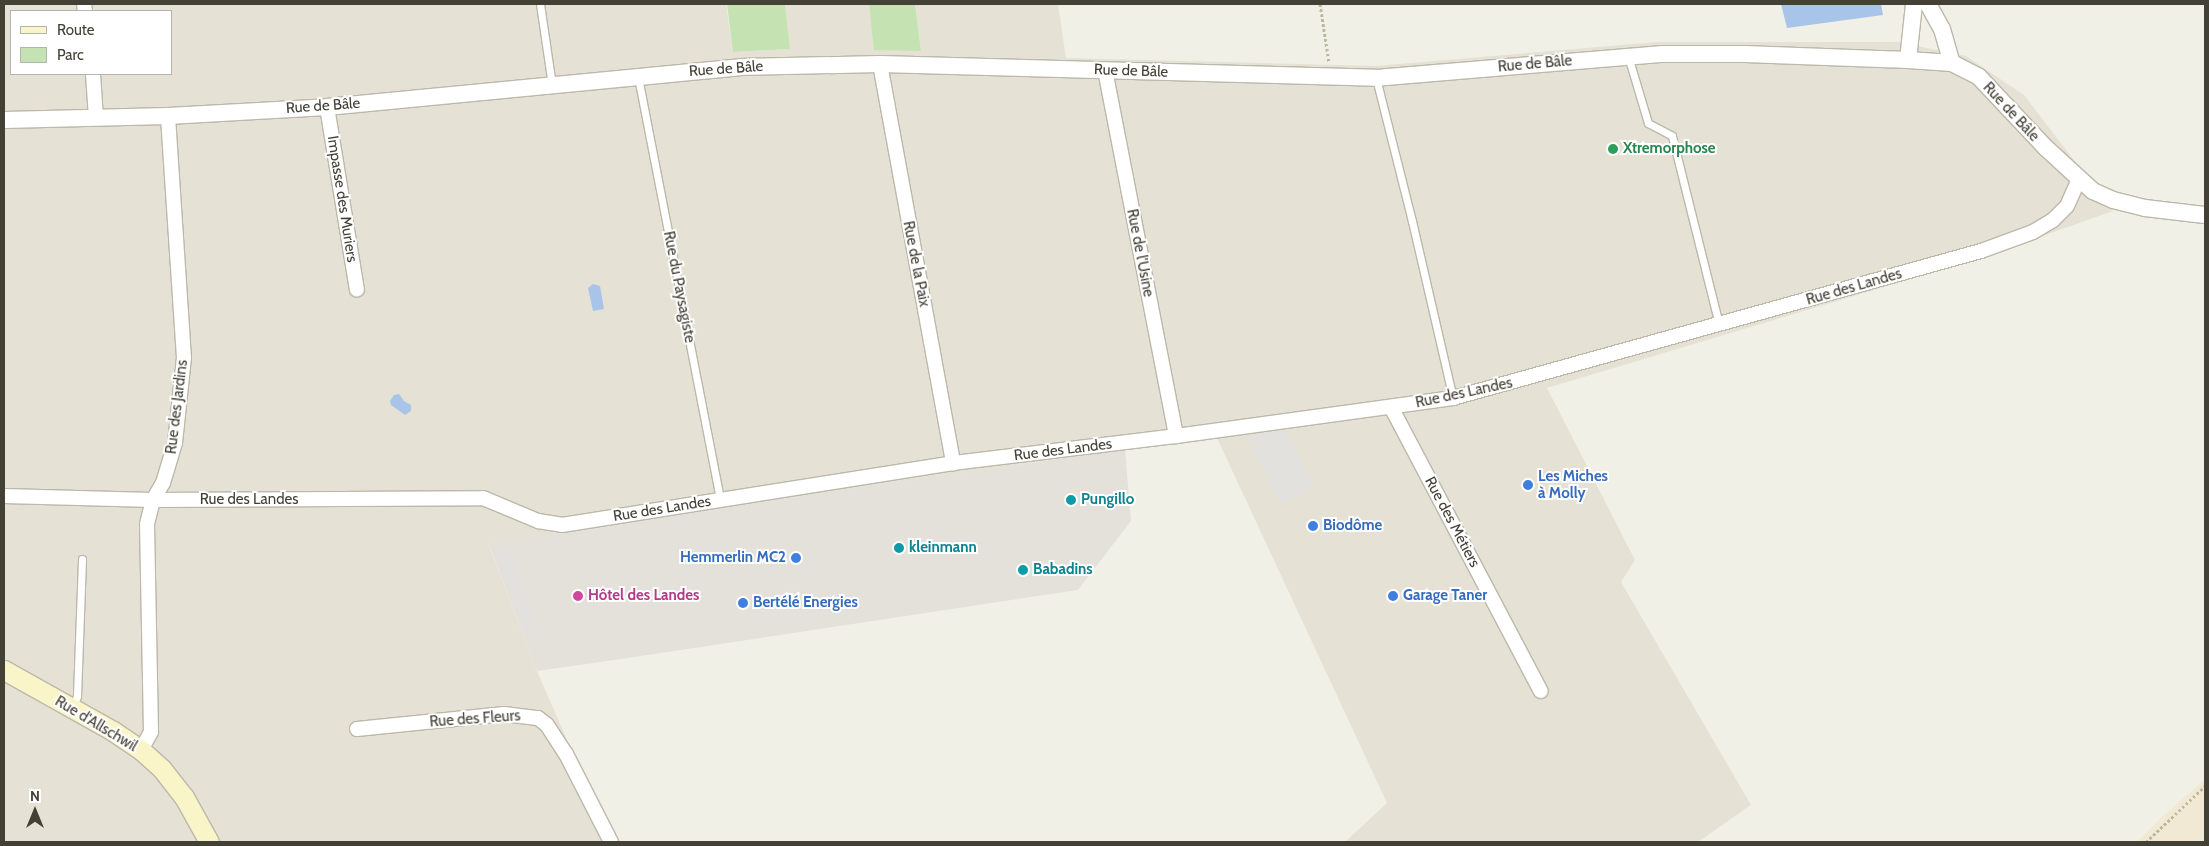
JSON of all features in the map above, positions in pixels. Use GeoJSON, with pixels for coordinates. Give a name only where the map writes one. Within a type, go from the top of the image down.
{"type":"FeatureCollection","features":[{"type":"Feature","properties":{"kind":"main road","name":"Rue d'Allschwil"},"geometry":{"type":"LineString","coordinates":[[4,670],[141,750],[162,769],[184,797],[209,842]]}},
{"type":"Feature","properties":{"kind":"street"},"geometry":{"type":"LineString","coordinates":[[1908,60],[1914,4]]}},
{"type":"Feature","properties":{"kind":"street"},"geometry":{"type":"LineString","coordinates":[[1928,4],[1942,28],[1952,63]]}},
{"type":"Feature","properties":{"kind":"street","name":"Rue de Bâle"},"geometry":{"type":"LineString","coordinates":[[4,120],[168,116],[327,107],[740,67],[880,64],[1376,78],[1628,56],[1745,54],[1908,60],[1952,63],[1979,77],[2046,148],[2093,191],[2113,200],[2145,208],[2205,215]]}},
{"type":"Feature","properties":{"kind":"street","name":"Rue de la Paix"},"geometry":{"type":"LineString","coordinates":[[880,64],[953,463]]}},
{"type":"Feature","properties":{"kind":"street","name":"Rue de l'Usine"},"geometry":{"type":"LineString","coordinates":[[1105,70],[1176,436]]}},
{"type":"Feature","properties":{"kind":"street"},"geometry":{"type":"LineString","coordinates":[[93,75],[96,118]]}},
{"type":"Feature","properties":{"kind":"street","name":"Impasse des Muriers"},"geometry":{"type":"LineString","coordinates":[[327,107],[357,290]]}},
{"type":"Feature","properties":{"kind":"street","name":"Rue des Jardins"},"geometry":{"type":"LineString","coordinates":[[141,750],[151,732],[147,524],[153,500],[164,483],[175,443],[184,358],[168,116]]}},
{"type":"Feature","properties":{"kind":"street","name":"Rue des Landes"},"geometry":{"type":"LineString","coordinates":[[4,496],[153,500],[483,498],[538,521],[562,525],[953,463],[1176,436],[1453,398],[1981,251],[2033,232],[2053,220],[2067,206],[2079,179]]}},
{"type":"Feature","properties":{"kind":"street","name":"Rue des Métiers"},"geometry":{"type":"LineString","coordinates":[[1391,407],[1541,691]]}},
{"type":"Feature","properties":{"kind":"street","name":"Rue des Fleurs"},"geometry":{"type":"LineString","coordinates":[[357,729],[504,714],[538,718],[547,725],[566,754],[611,842]]}},
{"type":"Feature","properties":{"kind":"lane"},"geometry":{"type":"LineString","coordinates":[[540,4],[552,84]]}},
{"type":"Feature","properties":{"kind":"lane"},"geometry":{"type":"LineString","coordinates":[[1628,56],[1648,124],[1672,136],[1719,325]]}},
{"type":"Feature","properties":{"kind":"lane","name":"Rue du Paysagiste"},"geometry":{"type":"LineString","coordinates":[[638,76],[720,499]]}},
{"type":"Feature","properties":{"kind":"lane"},"geometry":{"type":"LineString","coordinates":[[1376,78],[1412,221],[1453,398]]}},
{"type":"Feature","properties":{"kind":"lane"},"geometry":{"type":"LineString","coordinates":[[73,709],[77,696],[82,559]]}},
{"type":"Feature","properties":{"kind":"path"},"geometry":{"type":"LineString","coordinates":[[1320,4],[1331,77]]}},
{"type":"Feature","properties":{"kind":"path"},"geometry":{"type":"LineString","coordinates":[[2146,842],[2205,786]]}},
{"type":"Feature","properties":{"kind":"shaded area"},"geometry":{"type":"Polygon","coordinates":[[[4,4],[726,4],[733,52],[790,49],[785,4],[869,4],[875,50],[921,50],[915,4],[1058,4],[1066,58],[1375,66],[1657,42],[1897,42],[1966,56],[2024,95],[2113,211],[1981,258],[1547,388],[1635,560],[1621,582],[1751,805],[1698,842],[1345,842],[1387,803],[1217,438],[1125,449],[488,543],[537,671],[581,772],[615,842],[4,842],[4,4]]]}},
{"type":"Feature","properties":{"kind":"shaded area"},"geometry":{"type":"Polygon","coordinates":[[[1285,428],[1315,487],[1280,504],[1247,436],[1285,428]]]}},
{"type":"Feature","properties":{"kind":"shaded area"},"geometry":{"type":"Polygon","coordinates":[[[1125,449],[1131,521],[1078,590],[621,659],[537,671],[488,542],[1125,449]]]}},
{"type":"Feature","properties":{"kind":"shaded area"},"geometry":{"type":"Polygon","coordinates":[[[509,550],[537,627],[524,632],[495,551],[509,550]]]}},
{"type":"Feature","properties":{"kind":"shaded area"},"geometry":{"type":"Polygon","coordinates":[[[2205,779],[2205,842],[2137,842],[2162,817],[2205,779]]]}},
{"type":"Feature","properties":{"kind":"green space"},"geometry":{"type":"Polygon","coordinates":[[[727,4],[785,4],[790,49],[733,52],[727,4]]]}},
{"type":"Feature","properties":{"kind":"green space"},"geometry":{"type":"Polygon","coordinates":[[[869,4],[915,4],[921,51],[874,50],[869,4]]]}},
{"type":"Feature","properties":{"kind":"water"},"geometry":{"type":"Polygon","coordinates":[[[1781,4],[1881,4],[1883,15],[1787,28],[1781,4]]]}},
{"type":"Feature","properties":{"kind":"water"},"geometry":{"type":"Polygon","coordinates":[[[593,284],[600,286],[604,309],[593,311],[588,288],[593,284]]]}},
{"type":"Feature","properties":{"kind":"water"},"geometry":{"type":"Polygon","coordinates":[[[399,394],[404,401],[411,405],[411,411],[405,415],[391,405],[390,401],[394,395],[399,394]]]}},
{"type":"Feature","properties":{"kind":"place","name":"Xtremorphose"},"geometry":{"type":"Point","coordinates":[1613,149]}},
{"type":"Feature","properties":{"kind":"place","name":"Les Miches à Molly"},"geometry":{"type":"Point","coordinates":[1528,485]}},
{"type":"Feature","properties":{"kind":"place","name":"Pungillo"},"geometry":{"type":"Point","coordinates":[1071,500]}},
{"type":"Feature","properties":{"kind":"place","name":"Biodôme"},"geometry":{"type":"Point","coordinates":[1313,526]}},
{"type":"Feature","properties":{"kind":"place","name":"kleinmann"},"geometry":{"type":"Point","coordinates":[899,548]}},
{"type":"Feature","properties":{"kind":"place","name":"Hemmerlin MC2"},"geometry":{"type":"Point","coordinates":[796,558]}},
{"type":"Feature","properties":{"kind":"place","name":"Babadins"},"geometry":{"type":"Point","coordinates":[1023,570]}},
{"type":"Feature","properties":{"kind":"place","name":"Hôtel des Landes"},"geometry":{"type":"Point","coordinates":[578,596]}},
{"type":"Feature","properties":{"kind":"place","name":"Garage Taner"},"geometry":{"type":"Point","coordinates":[1393,596]}},
{"type":"Feature","properties":{"kind":"place","name":"Bertélé Energies"},"geometry":{"type":"Point","coordinates":[743,603]}}]}
